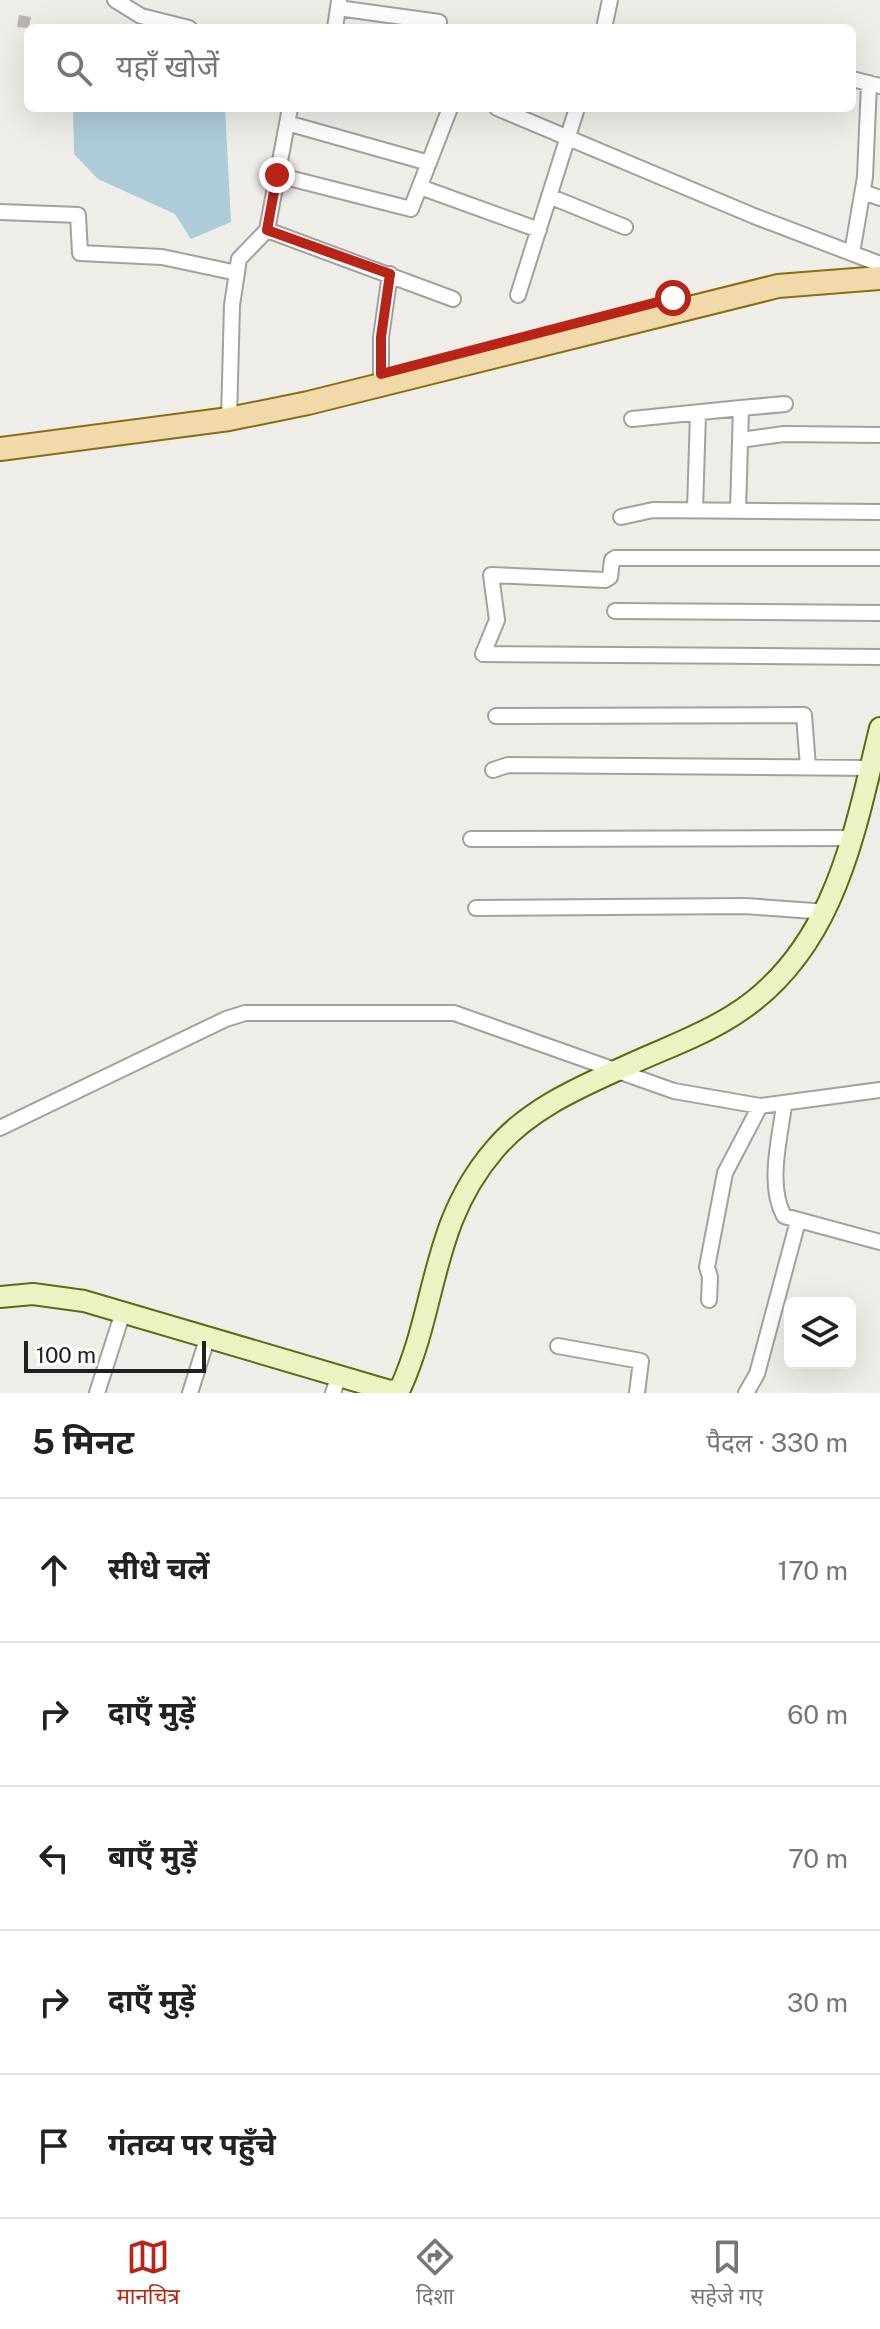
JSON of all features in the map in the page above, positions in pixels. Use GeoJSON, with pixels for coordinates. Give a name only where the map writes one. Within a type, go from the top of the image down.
{"type":"FeatureCollection","features":[{"type":"Feature","properties":{"kind":"main road"},"geometry":{"type":"LineString","coordinates":[[0,436],[229,413],[646,304],[780,275],[880,266]]}},
{"type":"Feature","properties":{"kind":"main road"},"geometry":{"type":"LineString","coordinates":[[0,449],[229,413],[453,369],[778,286],[880,278]]}},
{"type":"Feature","properties":{"kind":"street"},"geometry":{"type":"LineString","coordinates":[[115,0],[141,16],[173,24]]}},
{"type":"Feature","properties":{"kind":"street"},"geometry":{"type":"LineString","coordinates":[[141,16],[142,0]]}},
{"type":"Feature","properties":{"kind":"street"},"geometry":{"type":"LineString","coordinates":[[605,24],[610,0]]}},
{"type":"Feature","properties":{"kind":"street"},"geometry":{"type":"LineString","coordinates":[[336,24],[338,4],[439,22]]}},
{"type":"Feature","properties":{"kind":"street"},"geometry":{"type":"LineString","coordinates":[[852,253],[863,192],[874,85]]}},
{"type":"Feature","properties":{"kind":"street"},"geometry":{"type":"LineString","coordinates":[[277,175],[409,209],[448,112]]}},
{"type":"Feature","properties":{"kind":"street"},"geometry":{"type":"LineString","coordinates":[[506,112],[880,266]]}},
{"type":"Feature","properties":{"kind":"street"},"geometry":{"type":"LineString","coordinates":[[518,295],[576,112]]}},
{"type":"Feature","properties":{"kind":"street"},"geometry":{"type":"LineString","coordinates":[[229,413],[232,305],[239,259],[267,230],[288,116],[429,163]]}},
{"type":"Feature","properties":{"kind":"street"},"geometry":{"type":"LineString","coordinates":[[420,187],[539,230]]}},
{"type":"Feature","properties":{"kind":"street"},"geometry":{"type":"LineString","coordinates":[[863,192],[880,198]]}},
{"type":"Feature","properties":{"kind":"street"},"geometry":{"type":"LineString","coordinates":[[549,196],[625,227]]}},
{"type":"Feature","properties":{"kind":"street"},"geometry":{"type":"LineString","coordinates":[[0,212],[78,215],[80,253],[162,257],[237,273]]}},
{"type":"Feature","properties":{"kind":"street"},"geometry":{"type":"LineString","coordinates":[[267,230],[453,299]]}},
{"type":"Feature","properties":{"kind":"street"},"geometry":{"type":"LineString","coordinates":[[381,374],[381,337],[390,274]]}},
{"type":"Feature","properties":{"kind":"street"},"geometry":{"type":"LineString","coordinates":[[632,419],[785,404]]}},
{"type":"Feature","properties":{"kind":"street"},"geometry":{"type":"LineString","coordinates":[[738,511],[741,408]]}},
{"type":"Feature","properties":{"kind":"street"},"geometry":{"type":"LineString","coordinates":[[695,510],[698,413]]}},
{"type":"Feature","properties":{"kind":"street"},"geometry":{"type":"LineString","coordinates":[[740,440],[784,434],[880,435]]}},
{"type":"Feature","properties":{"kind":"street"},"geometry":{"type":"LineString","coordinates":[[621,517],[653,510],[880,512]]}},
{"type":"Feature","properties":{"kind":"street"},"geometry":{"type":"LineString","coordinates":[[880,558],[615,558],[611,562],[610,577],[605,580],[491,575],[497,620],[483,654],[880,657]]}},
{"type":"Feature","properties":{"kind":"street"},"geometry":{"type":"LineString","coordinates":[[615,611],[880,613]]}},
{"type":"Feature","properties":{"kind":"street"},"geometry":{"type":"LineString","coordinates":[[496,716],[804,715],[808,767]]}},
{"type":"Feature","properties":{"kind":"street"},"geometry":{"type":"LineString","coordinates":[[0,1297],[33,1294],[84,1301],[208,1336],[336,1384],[406,1391],[452,1216],[467,1186],[496,1147],[522,1124],[579,1086],[733,1016],[793,961],[827,912],[853,838],[880,728]]}},
{"type":"Feature","properties":{"kind":"street"},"geometry":{"type":"LineString","coordinates":[[493,770],[508,765],[870,768]]}},
{"type":"Feature","properties":{"kind":"street"},"geometry":{"type":"LineString","coordinates":[[471,839],[853,838]]}},
{"type":"Feature","properties":{"kind":"street"},"geometry":{"type":"LineString","coordinates":[[476,908],[745,906],[827,912]]}},
{"type":"Feature","properties":{"kind":"street"},"geometry":{"type":"LineString","coordinates":[[0,1128],[226,1019],[245,1013],[454,1013],[612,1072],[674,1091],[760,1106],[880,1090]]}},
{"type":"Feature","properties":{"kind":"street"},"geometry":{"type":"LineString","coordinates":[[784,1105],[778,1198],[784,1216],[880,1242]]}},
{"type":"Feature","properties":{"kind":"street"},"geometry":{"type":"LineString","coordinates":[[709,1300],[707,1267],[721,1188],[728,1166],[760,1106]]}},
{"type":"Feature","properties":{"kind":"street"},"geometry":{"type":"LineString","coordinates":[[746,1393],[757,1374],[798,1221]]}},
{"type":"Feature","properties":{"kind":"street"},"geometry":{"type":"LineString","coordinates":[[97,1393],[123,1312]]}},
{"type":"Feature","properties":{"kind":"street"},"geometry":{"type":"LineString","coordinates":[[190,1393],[208,1336]]}},
{"type":"Feature","properties":{"kind":"street"},"geometry":{"type":"LineString","coordinates":[[558,1346],[641,1361],[637,1393]]}},
{"type":"Feature","properties":{"kind":"water"},"geometry":{"type":"Polygon","coordinates":[[[73,112],[225,112],[231,222],[191,239],[175,214],[98,179],[74,154],[73,112]]]}},
{"type":"Feature","properties":{"kind":"building"},"geometry":{"type":"Polygon","coordinates":[[[19,15],[31,17],[30,24],[17,27],[19,15]]]}},
{"type":"Feature","properties":{"kind":"route"},"geometry":{"type":"LineString","coordinates":[[277,175],[267,230],[390,274],[381,337],[381,374],[673,298]]}}]}
